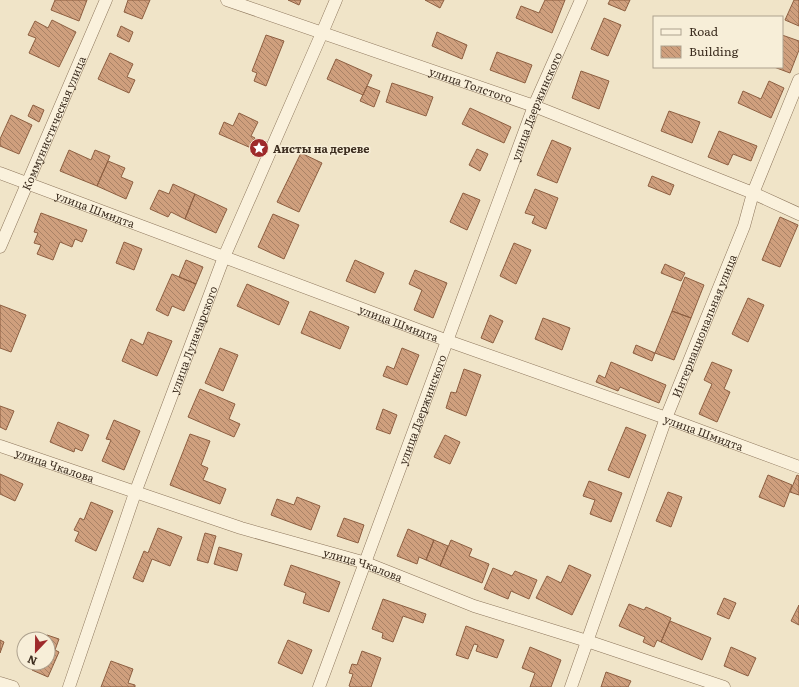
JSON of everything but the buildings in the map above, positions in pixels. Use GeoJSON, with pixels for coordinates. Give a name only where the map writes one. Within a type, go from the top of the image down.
{"type":"FeatureCollection","features":[{"type":"Feature","properties":{"kind":"street","name":"Коммунистическая улица"},"geometry":{"type":"LineString","coordinates":[[0,247],[106,0]]}},
{"type":"Feature","properties":{"kind":"street","name":"улица Толстого"},"geometry":{"type":"LineString","coordinates":[[227,0],[534,106],[753,193],[799,214]]}},
{"type":"Feature","properties":{"kind":"street","name":"улица Луначарского"},"geometry":{"type":"LineString","coordinates":[[69,687],[135,493],[224,257],[336,0]]}},
{"type":"Feature","properties":{"kind":"street","name":"улица Дзержинского"},"geometry":{"type":"LineString","coordinates":[[319,687],[534,106],[580,0]]}},
{"type":"Feature","properties":{"kind":"street","name":"Интернациональная улица"},"geometry":{"type":"LineString","coordinates":[[571,687],[666,418],[744,226],[753,193],[799,80]]}},
{"type":"Feature","properties":{"kind":"street","name":"улица Шмидта"},"geometry":{"type":"LineString","coordinates":[[0,173],[28,182],[448,341],[799,467]]}},
{"type":"Feature","properties":{"kind":"street","name":"улица Чкалова"},"geometry":{"type":"LineString","coordinates":[[0,446],[241,528],[366,563],[474,606],[587,641],[724,687]]}},
{"type":"Feature","properties":{"kind":"street"},"geometry":{"type":"LineString","coordinates":[[0,683],[13,687]]}},
{"type":"Feature","properties":{"kind":"place","name":"Аисты на дереве"},"geometry":{"type":"Point","coordinates":[259,148]}}]}
